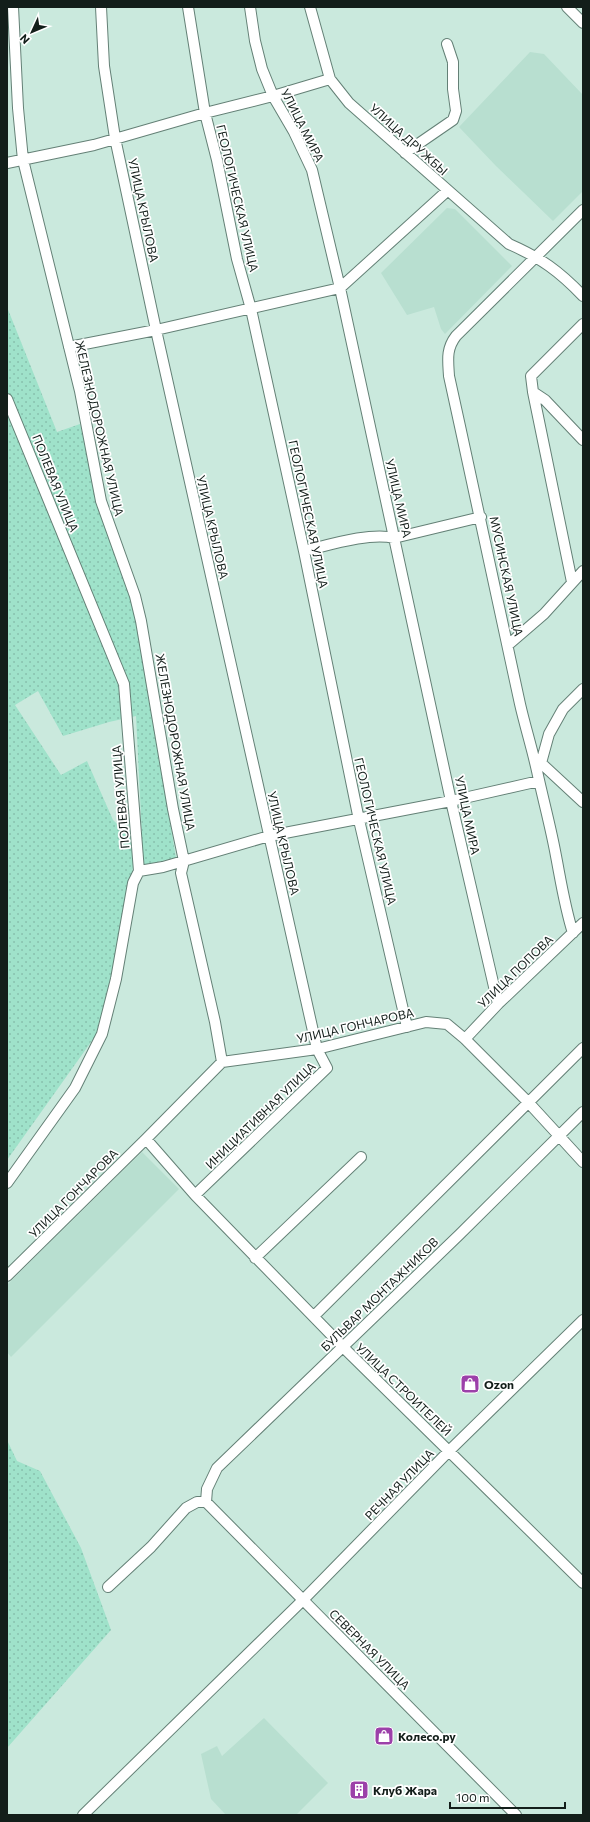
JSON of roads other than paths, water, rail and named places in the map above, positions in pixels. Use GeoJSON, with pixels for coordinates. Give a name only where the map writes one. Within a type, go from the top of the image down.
{"type":"FeatureCollection","features":[{"type":"Feature","properties":{"kind":"street","name":"ЖЕЛЕЗНОДОРОЖНАЯ УЛИЦА"},"geometry":{"type":"LineString","coordinates":[[14,7],[18,108],[23,160],[89,432],[91,454],[101,501],[135,596],[141,620],[173,809],[184,861],[181,873],[213,1014],[222,1062]]}},
{"type":"Feature","properties":{"kind":"street","name":"УЛИЦА КРЫЛОВА"},"geometry":{"type":"LineString","coordinates":[[101,7],[104,66],[115,138],[156,330],[317,1049]]}},
{"type":"Feature","properties":{"kind":"street","name":"ГЕОЛОГИЧЕСКАЯ УЛИЦА"},"geometry":{"type":"LineString","coordinates":[[188,7],[205,113],[217,160],[237,259],[251,309],[304,551],[359,820],[407,1027]]}},
{"type":"Feature","properties":{"kind":"street","name":"УЛИЦА МИРА"},"geometry":{"type":"LineString","coordinates":[[250,7],[259,55],[273,96],[294,132],[312,170],[340,288],[450,801],[498,1004]]}},
{"type":"Feature","properties":{"kind":"street","name":"УЛИЦА ДРУЖБЫ"},"geometry":{"type":"LineString","coordinates":[[310,7],[330,79],[349,103],[405,154],[509,244],[536,256],[565,278],[583,296]]}},
{"type":"Feature","properties":{"kind":"street"},"geometry":{"type":"LineString","coordinates":[[567,7],[583,24]]}},
{"type":"Feature","properties":{"kind":"street"},"geometry":{"type":"LineString","coordinates":[[405,154],[453,120],[456,110],[453,89],[453,62],[447,44]]}},
{"type":"Feature","properties":{"kind":"street"},"geometry":{"type":"LineString","coordinates":[[7,163],[94,145],[330,79]]}},
{"type":"Feature","properties":{"kind":"street"},"geometry":{"type":"LineString","coordinates":[[69,347],[156,330],[340,288],[447,191]]}},
{"type":"Feature","properties":{"kind":"street","name":"МУСИНСКАЯ УЛИЦА"},"geometry":{"type":"LineString","coordinates":[[573,933],[567,913],[556,855],[539,781],[538,762],[520,705],[492,577],[449,376],[448,353],[450,344],[456,336],[583,210]]}},
{"type":"Feature","properties":{"kind":"street"},"geometry":{"type":"LineString","coordinates":[[572,582],[531,376],[583,324]]}},
{"type":"Feature","properties":{"kind":"street"},"geometry":{"type":"LineString","coordinates":[[533,392],[544,400],[583,440]]}},
{"type":"Feature","properties":{"kind":"street","name":"ПОЛЕВАЯ УЛИЦА"},"geometry":{"type":"LineString","coordinates":[[7,399],[124,684],[139,871],[133,882],[116,979],[102,1034],[75,1088],[7,1183]]}},
{"type":"Feature","properties":{"kind":"street"},"geometry":{"type":"LineString","coordinates":[[304,551],[340,542],[384,535],[394,538],[480,517]]}},
{"type":"Feature","properties":{"kind":"street"},"geometry":{"type":"LineString","coordinates":[[508,645],[544,614],[583,571]]}},
{"type":"Feature","properties":{"kind":"street"},"geometry":{"type":"LineString","coordinates":[[583,689],[564,709],[549,734],[538,762],[583,802]]}},
{"type":"Feature","properties":{"kind":"street"},"geometry":{"type":"LineString","coordinates":[[139,871],[164,867],[269,836],[359,820],[539,781]]}},
{"type":"Feature","properties":{"kind":"street","name":"УЛИЦА ПОПОВА"},"geometry":{"type":"LineString","coordinates":[[465,1039],[498,1004],[583,923]]}},
{"type":"Feature","properties":{"kind":"street","name":"УЛИЦА ГОНЧАРОВА"},"geometry":{"type":"LineString","coordinates":[[7,1276],[222,1062],[317,1049],[426,1022],[447,1024],[465,1039],[528,1102],[560,1135],[583,1162]]}},
{"type":"Feature","properties":{"kind":"street"},"geometry":{"type":"LineString","coordinates":[[314,1316],[583,1048]]}},
{"type":"Feature","properties":{"kind":"street","name":"ИНИЦИАТИВНАЯ УЛИЦА"},"geometry":{"type":"LineString","coordinates":[[195,1195],[327,1068],[317,1049]]}},
{"type":"Feature","properties":{"kind":"street","name":"БУЛЬВАР МОНТАЖНИКОВ"},"geometry":{"type":"LineString","coordinates":[[206,1502],[207,1489],[217,1468],[459,1236],[583,1112]]}},
{"type":"Feature","properties":{"kind":"street","name":"УЛИЦА СТРОИТЕЛЕЙ"},"geometry":{"type":"LineString","coordinates":[[146,1139],[195,1195],[255,1258],[343,1347],[583,1583]]}},
{"type":"Feature","properties":{"kind":"street"},"geometry":{"type":"LineString","coordinates":[[255,1258],[361,1157]]}},
{"type":"Feature","properties":{"kind":"street","name":"РЕЧНАЯ УЛИЦА"},"geometry":{"type":"LineString","coordinates":[[83,1815],[303,1600],[449,1451],[583,1320]]}},
{"type":"Feature","properties":{"kind":"street"},"geometry":{"type":"LineString","coordinates":[[108,1587],[151,1547],[186,1508],[197,1502],[206,1502]]}},
{"type":"Feature","properties":{"kind":"street","name":"СЕВЕРНАЯ УЛИЦА"},"geometry":{"type":"LineString","coordinates":[[206,1502],[516,1815]]}},
{"type":"Feature","properties":{"kind":"place","name":"Ozon"},"geometry":{"type":"Point","coordinates":[470,1384]}},
{"type":"Feature","properties":{"kind":"place","name":"Колесо.ру"},"geometry":{"type":"Point","coordinates":[384,1736]}},
{"type":"Feature","properties":{"kind":"place","name":"Клуб Жара"},"geometry":{"type":"Point","coordinates":[359,1790]}}]}
